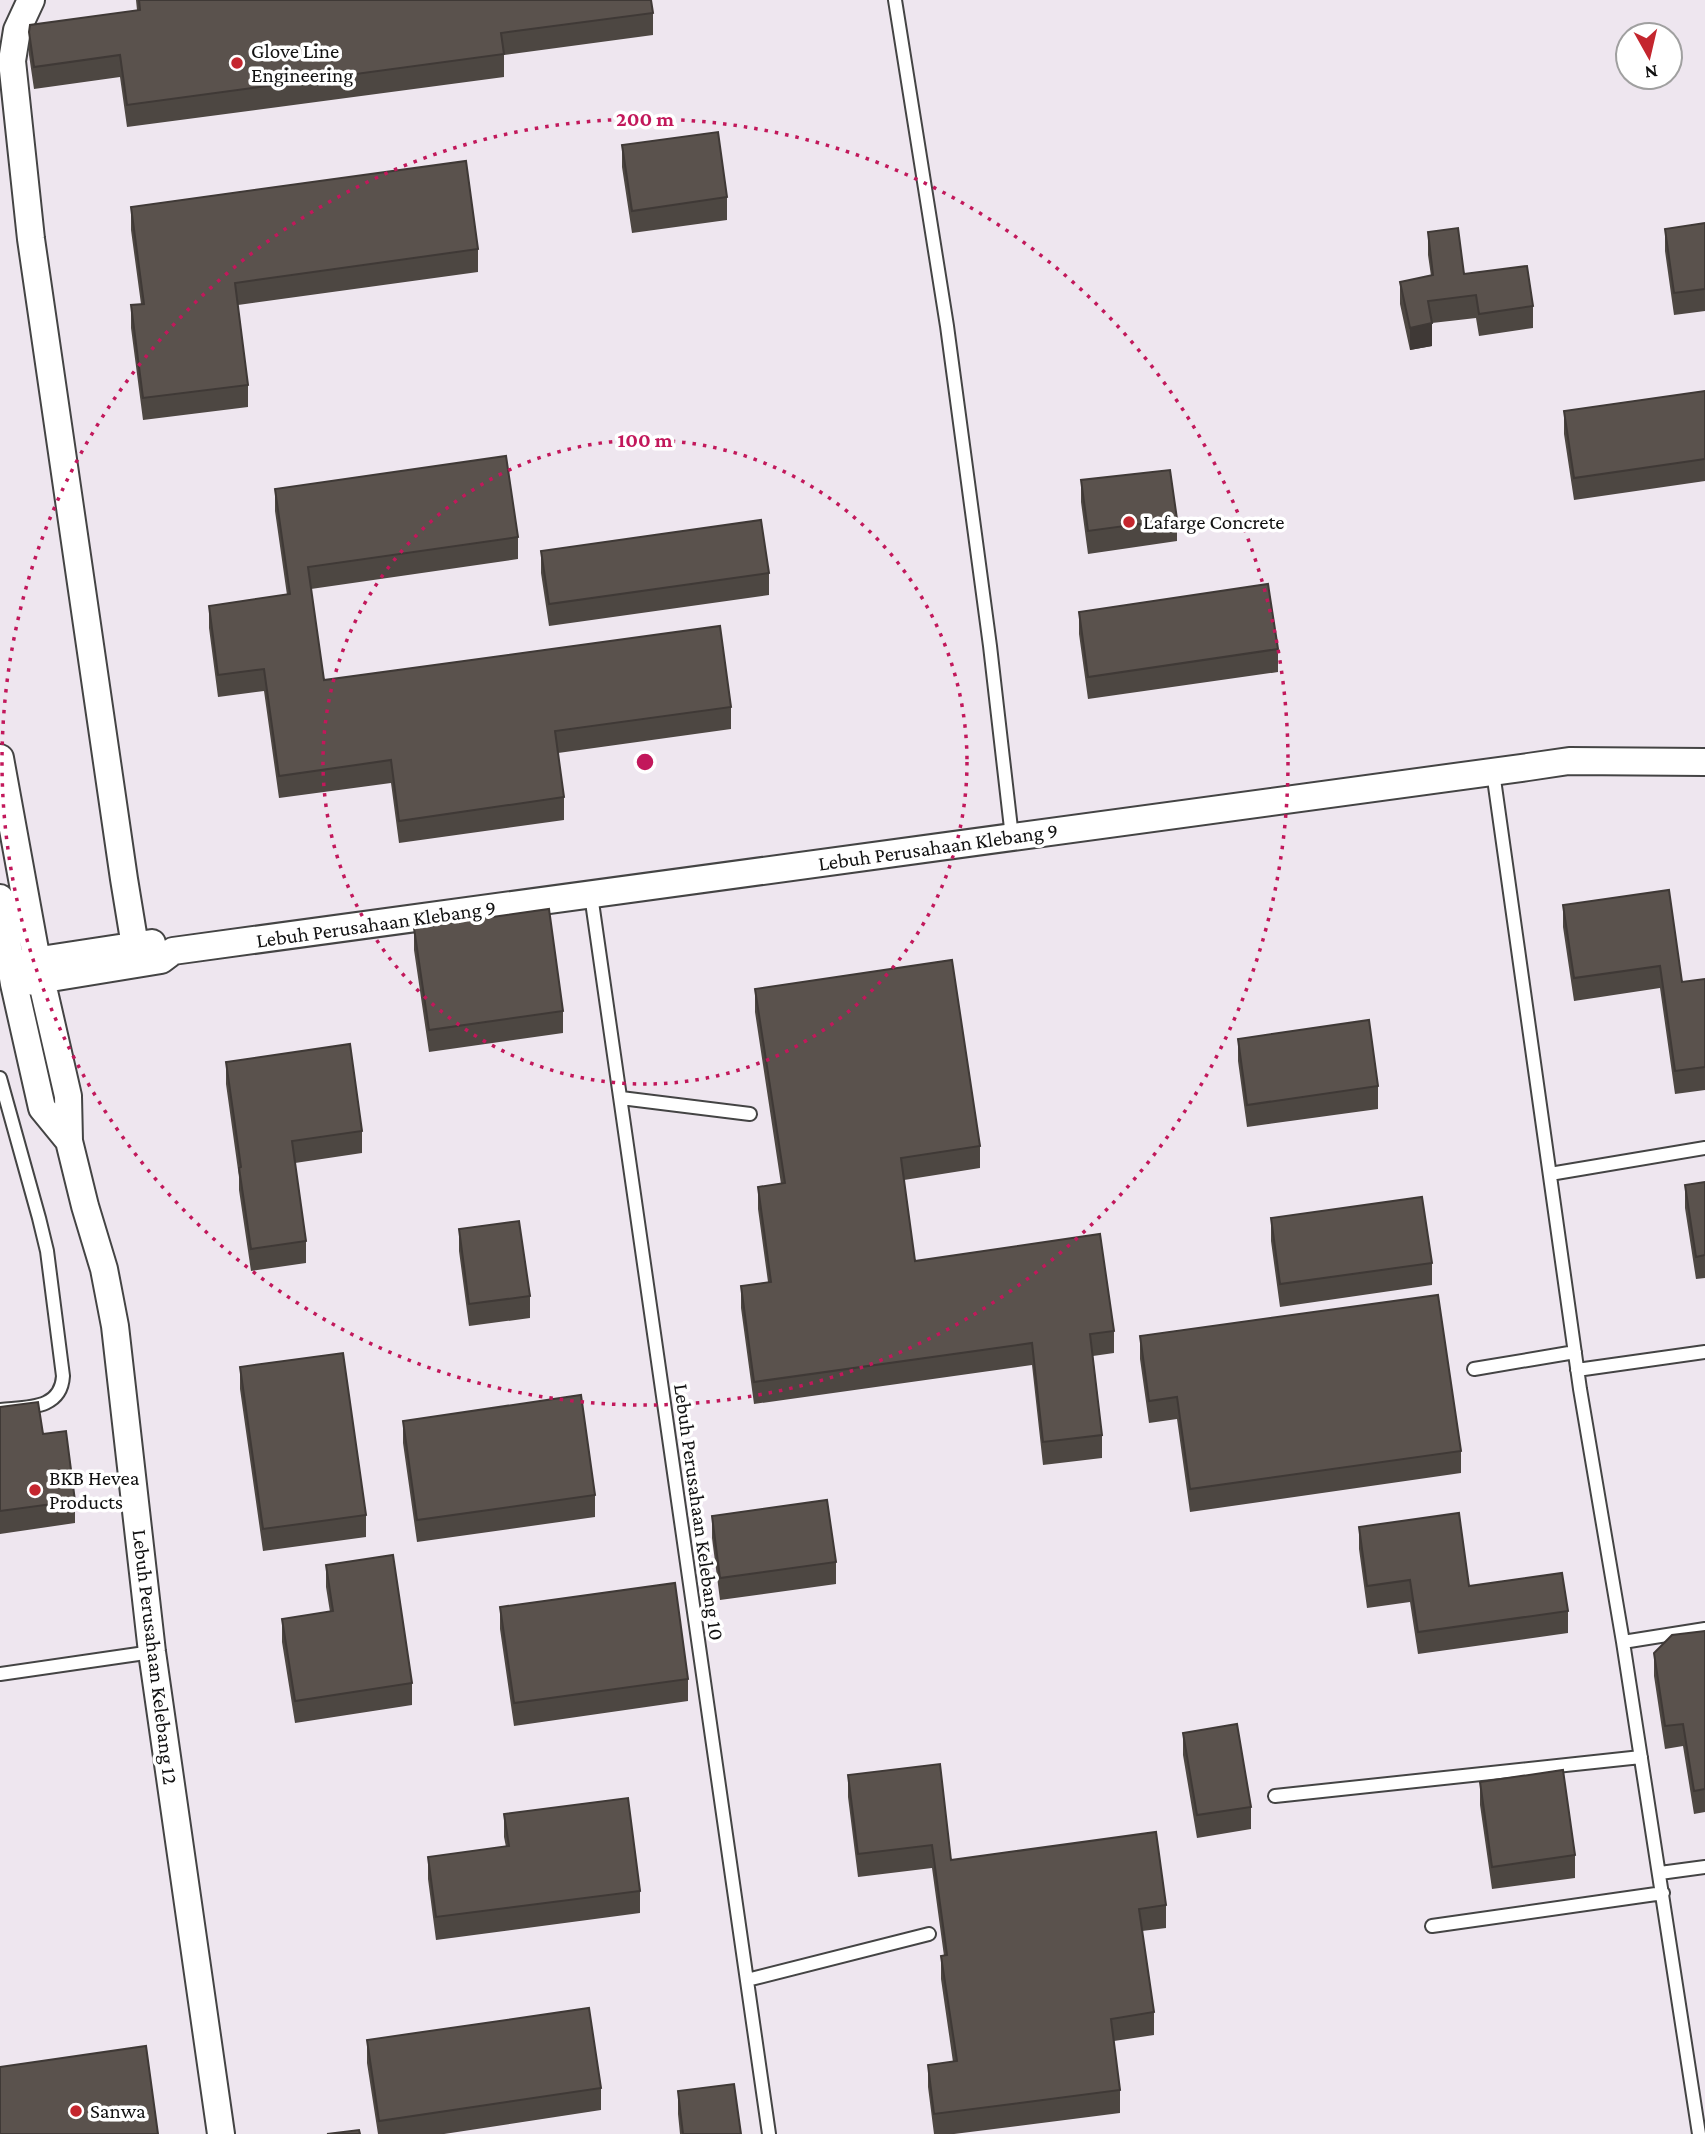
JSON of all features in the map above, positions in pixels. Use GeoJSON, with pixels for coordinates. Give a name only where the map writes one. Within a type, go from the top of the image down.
{"type":"FeatureCollection","features":[{"type":"Feature","properties":{"kind":"street"},"geometry":{"type":"LineString","coordinates":[[31,0],[17,30],[12,61],[28,211],[135,946]]}},
{"type":"Feature","properties":{"kind":"street","name":"Lebuh Perusahaan Kelebang 12"},"geometry":{"type":"LineString","coordinates":[[0,758],[39,970],[68,1096],[69,1141],[104,1269],[116,1326],[152,1652],[221,2134]]}},
{"type":"Feature","properties":{"kind":"street","name":"Lebuh Perusahaan Klebang 9"},"geometry":{"type":"LineString","coordinates":[[8,961],[39,970],[161,960],[173,951],[1569,761],[1705,762]]}},
{"type":"Feature","properties":{"kind":"street","name":"Lebuh Perusahaan Kelebang 12"},"geometry":{"type":"LineString","coordinates":[[0,898],[8,961],[42,1108],[69,1141]]}},
{"type":"Feature","properties":{"kind":"street","name":"Lebuh Perusahaan Klebang 9"},"geometry":{"type":"LineString","coordinates":[[39,970],[159,942],[173,951]]}},
{"type":"Feature","properties":{"kind":"lane"},"geometry":{"type":"LineString","coordinates":[[895,0],[947,326],[990,646],[1012,837]]}},
{"type":"Feature","properties":{"kind":"lane"},"geometry":{"type":"LineString","coordinates":[[1493,772],[1577,1370],[1660,1873],[1699,2134]]}},
{"type":"Feature","properties":{"kind":"lane","name":"Lebuh Perusahaan Kelebang 10"},"geometry":{"type":"LineString","coordinates":[[591,895],[769,2134]]}},
{"type":"Feature","properties":{"kind":"lane"},"geometry":{"type":"LineString","coordinates":[[0,1078],[47,1251],[63,1376],[58,1395],[51,1401],[41,1405],[0,1410]]}},
{"type":"Feature","properties":{"kind":"lane"},"geometry":{"type":"LineString","coordinates":[[621,1098],[750,1114]]}},
{"type":"Feature","properties":{"kind":"lane"},"geometry":{"type":"LineString","coordinates":[[1550,1174],[1705,1148]]}},
{"type":"Feature","properties":{"kind":"lane"},"geometry":{"type":"LineString","coordinates":[[1474,1369],[1575,1352]]}},
{"type":"Feature","properties":{"kind":"lane"},"geometry":{"type":"LineString","coordinates":[[1577,1370],[1705,1352]]}},
{"type":"Feature","properties":{"kind":"lane"},"geometry":{"type":"LineString","coordinates":[[1623,1642],[1705,1629]]}},
{"type":"Feature","properties":{"kind":"lane"},"geometry":{"type":"LineString","coordinates":[[0,1674],[152,1652]]}},
{"type":"Feature","properties":{"kind":"lane"},"geometry":{"type":"LineString","coordinates":[[1275,1796],[1641,1757]]}},
{"type":"Feature","properties":{"kind":"lane"},"geometry":{"type":"LineString","coordinates":[[1660,1873],[1705,1867]]}},
{"type":"Feature","properties":{"kind":"lane"},"geometry":{"type":"LineString","coordinates":[[1432,1927],[1663,1893]]}},
{"type":"Feature","properties":{"kind":"lane"},"geometry":{"type":"LineString","coordinates":[[747,1980],[929,1934]]}},
{"type":"Feature","properties":{"kind":"shaded area"},"geometry":{"type":"Polygon","coordinates":[[[0,0],[1705,0],[1705,2134],[0,2134],[0,0]]]}},
{"type":"Feature","properties":{"kind":"building","name":"Glove Line Engineering"},"geometry":{"type":"Polygon","coordinates":[[[139,0],[651,0],[653,13],[501,33],[504,54],[127,105],[120,55],[34,67],[30,25],[140,10],[139,0]]]}},
{"type":"Feature","properties":{"kind":"building"},"geometry":{"type":"Polygon","coordinates":[[[718,132],[727,197],[632,211],[622,145],[718,132]]]}},
{"type":"Feature","properties":{"kind":"building"},"geometry":{"type":"Polygon","coordinates":[[[466,161],[478,249],[235,283],[248,385],[143,398],[131,305],[144,304],[131,207],[466,161]]]}},
{"type":"Feature","properties":{"kind":"building"},"geometry":{"type":"Polygon","coordinates":[[[1705,223],[1705,289],[1674,293],[1665,229],[1705,223]]]}},
{"type":"Feature","properties":{"kind":"building"},"geometry":{"type":"Polygon","coordinates":[[[1458,228],[1464,274],[1527,266],[1533,306],[1479,314],[1476,295],[1428,301],[1432,323],[1410,328],[1400,282],[1433,275],[1428,232],[1458,228]]]}},
{"type":"Feature","properties":{"kind":"building"},"geometry":{"type":"Polygon","coordinates":[[[1705,391],[1705,459],[1574,478],[1564,411],[1705,391]]]}},
{"type":"Feature","properties":{"kind":"building"},"geometry":{"type":"Polygon","coordinates":[[[506,456],[518,537],[308,567],[324,680],[720,626],[731,707],[555,731],[564,797],[399,821],[391,760],[279,776],[264,669],[218,675],[209,606],[290,594],[275,489],[506,456]]]}},
{"type":"Feature","properties":{"kind":"building"},"geometry":{"type":"Polygon","coordinates":[[[1170,470],[1177,519],[1088,531],[1081,480],[1170,470]]]}},
{"type":"Feature","properties":{"kind":"building"},"geometry":{"type":"Polygon","coordinates":[[[761,520],[769,573],[549,604],[541,551],[761,520]]]}},
{"type":"Feature","properties":{"kind":"building"},"geometry":{"type":"Polygon","coordinates":[[[1268,584],[1278,649],[1088,677],[1079,612],[1268,584]]]}},
{"type":"Feature","properties":{"kind":"building"},"geometry":{"type":"Polygon","coordinates":[[[1669,890],[1682,982],[1705,979],[1705,1067],[1675,1071],[1660,966],[1574,978],[1563,905],[1669,890]]]}},
{"type":"Feature","properties":{"kind":"building"},"geometry":{"type":"Polygon","coordinates":[[[549,909],[563,1011],[429,1030],[414,928],[549,909]]]}},
{"type":"Feature","properties":{"kind":"building"},"geometry":{"type":"Polygon","coordinates":[[[952,960],[980,1146],[901,1158],[915,1261],[1100,1234],[1114,1331],[1090,1334],[1102,1435],[1043,1442],[1032,1343],[754,1382],[741,1286],[771,1282],[758,1187],[785,1183],[755,989],[952,960]]]}},
{"type":"Feature","properties":{"kind":"building"},"geometry":{"type":"Polygon","coordinates":[[[1369,1020],[1378,1086],[1247,1105],[1238,1039],[1369,1020]]]}},
{"type":"Feature","properties":{"kind":"building"},"geometry":{"type":"Polygon","coordinates":[[[350,1044],[362,1131],[292,1141],[306,1241],[251,1249],[226,1062],[350,1044]]]}},
{"type":"Feature","properties":{"kind":"building"},"geometry":{"type":"Polygon","coordinates":[[[1705,1182],[1705,1255],[1696,1257],[1685,1185],[1705,1182]]]}},
{"type":"Feature","properties":{"kind":"building"},"geometry":{"type":"Polygon","coordinates":[[[1422,1197],[1432,1263],[1280,1284],[1271,1218],[1422,1197]]]}},
{"type":"Feature","properties":{"kind":"building"},"geometry":{"type":"Polygon","coordinates":[[[519,1221],[530,1296],[469,1304],[459,1229],[519,1221]]]}},
{"type":"Feature","properties":{"kind":"building"},"geometry":{"type":"Polygon","coordinates":[[[1438,1295],[1461,1451],[1190,1489],[1177,1397],[1149,1401],[1140,1336],[1438,1295]]]}},
{"type":"Feature","properties":{"kind":"building"},"geometry":{"type":"Polygon","coordinates":[[[343,1353],[366,1515],[263,1529],[240,1367],[343,1353]]]}},
{"type":"Feature","properties":{"kind":"building"},"geometry":{"type":"Polygon","coordinates":[[[581,1395],[595,1495],[417,1520],[403,1421],[581,1395]]]}},
{"type":"Feature","properties":{"kind":"building","name":"BKB Hevea Products"},"geometry":{"type":"Polygon","coordinates":[[[38,1402],[43,1434],[66,1431],[75,1501],[0,1511],[0,1407],[38,1402]]]}},
{"type":"Feature","properties":{"kind":"building"},"geometry":{"type":"Polygon","coordinates":[[[827,1500],[836,1562],[720,1578],[712,1516],[827,1500]]]}},
{"type":"Feature","properties":{"kind":"building"},"geometry":{"type":"Polygon","coordinates":[[[1459,1513],[1469,1586],[1562,1573],[1568,1611],[1418,1632],[1410,1580],[1367,1586],[1359,1527],[1459,1513]]]}},
{"type":"Feature","properties":{"kind":"building"},"geometry":{"type":"Polygon","coordinates":[[[393,1555],[412,1683],[295,1701],[282,1619],[333,1611],[326,1565],[393,1555]]]}},
{"type":"Feature","properties":{"kind":"building"},"geometry":{"type":"Polygon","coordinates":[[[675,1583],[688,1679],[514,1703],[500,1607],[675,1583]]]}},
{"type":"Feature","properties":{"kind":"building"},"geometry":{"type":"Polygon","coordinates":[[[1705,1631],[1705,1789],[1694,1791],[1683,1724],[1665,1726],[1654,1653],[1672,1635],[1705,1631]]]}},
{"type":"Feature","properties":{"kind":"building"},"geometry":{"type":"Polygon","coordinates":[[[1237,1724],[1251,1807],[1197,1815],[1183,1733],[1237,1724]]]}},
{"type":"Feature","properties":{"kind":"building"},"geometry":{"type":"Polygon","coordinates":[[[940,1764],[951,1860],[1156,1832],[1166,1905],[1139,1909],[1154,2012],[1111,2019],[1120,2090],[934,2114],[928,2065],[957,2061],[941,1956],[947,1955],[932,1845],[858,1854],[848,1775],[940,1764]]]}},
{"type":"Feature","properties":{"kind":"building"},"geometry":{"type":"Polygon","coordinates":[[[1563,1770],[1575,1855],[1492,1867],[1480,1782],[1563,1770]]]}},
{"type":"Feature","properties":{"kind":"building"},"geometry":{"type":"Polygon","coordinates":[[[628,1798],[640,1891],[436,1917],[428,1857],[509,1846],[504,1814],[628,1798]]]}},
{"type":"Feature","properties":{"kind":"building"},"geometry":{"type":"Polygon","coordinates":[[[589,2008],[601,2088],[379,2121],[367,2040],[589,2008]]]}},
{"type":"Feature","properties":{"kind":"building","name":"Sanwa"},"geometry":{"type":"Polygon","coordinates":[[[146,2046],[158,2134],[0,2134],[0,2067],[146,2046]]]}},
{"type":"Feature","properties":{"kind":"building"},"geometry":{"type":"Polygon","coordinates":[[[734,2084],[741,2134],[683,2134],[678,2091],[734,2084]]]}},
{"type":"Feature","properties":{"kind":"building"},"geometry":{"type":"Polygon","coordinates":[[[359,2130],[360,2134],[327,2134],[359,2130]]]}},
{"type":"Feature","properties":{"kind":"place","name":"Glove Line Engineering"},"geometry":{"type":"Point","coordinates":[237,63]}},
{"type":"Feature","properties":{"kind":"place","name":"Lafarge Concrete"},"geometry":{"type":"Point","coordinates":[1129,522]}},
{"type":"Feature","properties":{"kind":"place","name":"BKB Hevea Products"},"geometry":{"type":"Point","coordinates":[35,1490]}},
{"type":"Feature","properties":{"kind":"place","name":"Sanwa"},"geometry":{"type":"Point","coordinates":[76,2111]}}]}
